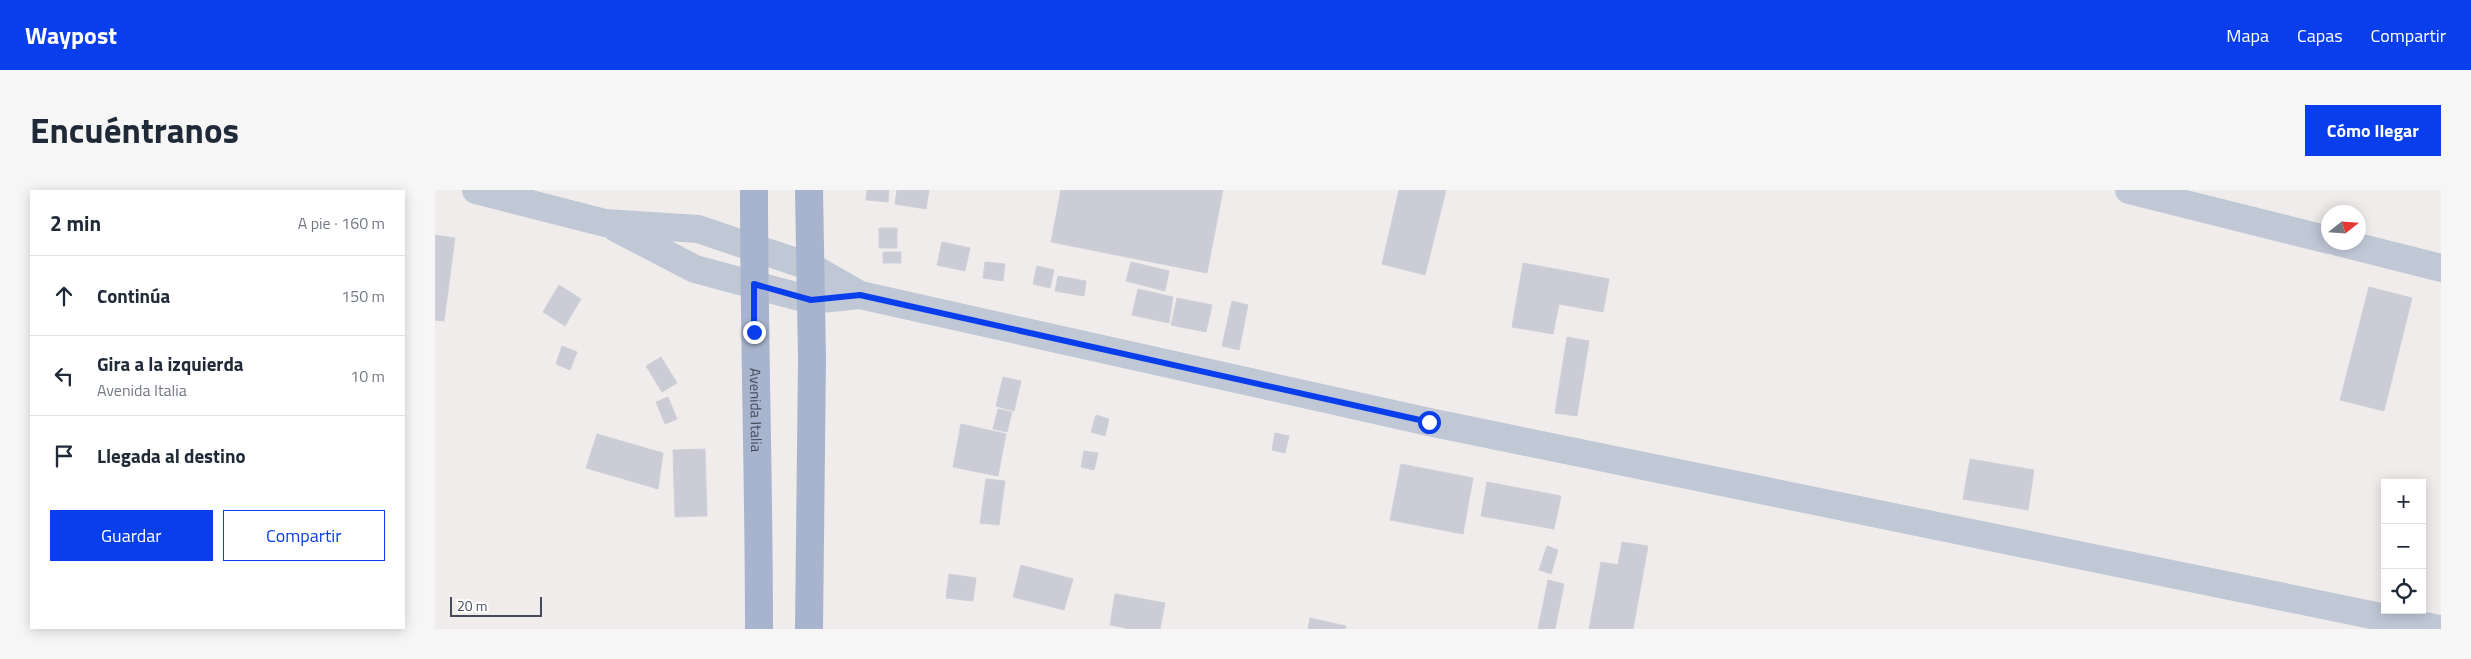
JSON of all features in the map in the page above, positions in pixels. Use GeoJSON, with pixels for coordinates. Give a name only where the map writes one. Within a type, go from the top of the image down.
{"type":"FeatureCollection","features":[{"type":"Feature","properties":{"kind":"main road","name":"Avenida Italia"},"geometry":{"type":"LineString","coordinates":[[754,190],[759,629]]}},
{"type":"Feature","properties":{"kind":"main road"},"geometry":{"type":"LineString","coordinates":[[809,190],[811,267],[809,629]]}},
{"type":"Feature","properties":{"kind":"street"},"geometry":{"type":"LineString","coordinates":[[476,190],[605,223],[698,229],[811,267],[860,295],[1429,422],[2440,629]]}},
{"type":"Feature","properties":{"kind":"street"},"geometry":{"type":"LineString","coordinates":[[2129,190],[2321,238]]}},
{"type":"Feature","properties":{"kind":"street"},"geometry":{"type":"LineString","coordinates":[[605,223],[695,268],[811,300],[860,295]]}},
{"type":"Feature","properties":{"kind":"street"},"geometry":{"type":"LineString","coordinates":[[2366,249],[2441,268]]}},
{"type":"Feature","properties":{"kind":"building"},"geometry":{"type":"Polygon","coordinates":[[[867,190],[889,190],[888,202],[866,200],[867,190]]]}},
{"type":"Feature","properties":{"kind":"building"},"geometry":{"type":"Polygon","coordinates":[[[897,190],[929,190],[926,209],[895,204],[897,190]]]}},
{"type":"Feature","properties":{"kind":"building"},"geometry":{"type":"Polygon","coordinates":[[[1061,190],[1223,190],[1207,273],[1051,242],[1061,190]]]}},
{"type":"Feature","properties":{"kind":"building"},"geometry":{"type":"Polygon","coordinates":[[[1399,190],[1446,190],[1425,275],[1382,264],[1399,190]]]}},
{"type":"Feature","properties":{"kind":"building"},"geometry":{"type":"Polygon","coordinates":[[[879,228],[897,228],[897,248],[879,248],[879,228]]]}},
{"type":"Feature","properties":{"kind":"building"},"geometry":{"type":"Polygon","coordinates":[[[435,235],[455,238],[444,321],[435,320],[435,235]]]}},
{"type":"Feature","properties":{"kind":"building"},"geometry":{"type":"Polygon","coordinates":[[[942,242],[970,248],[965,271],[937,265],[942,242]]]}},
{"type":"Feature","properties":{"kind":"building"},"geometry":{"type":"Polygon","coordinates":[[[883,252],[901,252],[901,263],[883,263],[883,252]]]}},
{"type":"Feature","properties":{"kind":"building"},"geometry":{"type":"Polygon","coordinates":[[[985,262],[1005,264],[1003,281],[983,278],[985,262]]]}},
{"type":"Feature","properties":{"kind":"building"},"geometry":{"type":"Polygon","coordinates":[[[1131,262],[1169,271],[1165,291],[1126,281],[1131,262]]]}},
{"type":"Feature","properties":{"kind":"building"},"geometry":{"type":"Polygon","coordinates":[[[1523,263],[1609,279],[1603,312],[1559,304],[1553,334],[1512,327],[1523,263]]]}},
{"type":"Feature","properties":{"kind":"building"},"geometry":{"type":"Polygon","coordinates":[[[1037,266],[1054,270],[1050,288],[1033,284],[1037,266]]]}},
{"type":"Feature","properties":{"kind":"building"},"geometry":{"type":"Polygon","coordinates":[[[1058,276],[1086,281],[1084,296],[1055,291],[1058,276]]]}},
{"type":"Feature","properties":{"kind":"building"},"geometry":{"type":"Polygon","coordinates":[[[559,285],[581,299],[565,326],[543,312],[559,285]]]}},
{"type":"Feature","properties":{"kind":"building"},"geometry":{"type":"Polygon","coordinates":[[[2369,287],[2412,298],[2384,411],[2340,400],[2369,287]]]}},
{"type":"Feature","properties":{"kind":"building"},"geometry":{"type":"Polygon","coordinates":[[[1138,289],[1173,297],[1169,323],[1132,315],[1138,289]]]}},
{"type":"Feature","properties":{"kind":"building"},"geometry":{"type":"Polygon","coordinates":[[[1177,298],[1212,305],[1206,332],[1171,325],[1177,298]]]}},
{"type":"Feature","properties":{"kind":"building"},"geometry":{"type":"Polygon","coordinates":[[[1232,301],[1248,305],[1239,350],[1222,346],[1232,301]]]}},
{"type":"Feature","properties":{"kind":"building"},"geometry":{"type":"Polygon","coordinates":[[[1567,337],[1589,341],[1577,416],[1555,413],[1567,337]]]}},
{"type":"Feature","properties":{"kind":"building"},"geometry":{"type":"Polygon","coordinates":[[[562,346],[577,352],[570,370],[556,364],[562,346]]]}},
{"type":"Feature","properties":{"kind":"building"},"geometry":{"type":"Polygon","coordinates":[[[661,357],[677,383],[662,392],[646,366],[661,357]]]}},
{"type":"Feature","properties":{"kind":"building"},"geometry":{"type":"Polygon","coordinates":[[[1003,377],[1021,381],[1014,411],[996,406],[1003,377]]]}},
{"type":"Feature","properties":{"kind":"building"},"geometry":{"type":"Polygon","coordinates":[[[668,397],[677,419],[665,424],[656,402],[668,397]]]}},
{"type":"Feature","properties":{"kind":"building"},"geometry":{"type":"Polygon","coordinates":[[[998,409],[1012,412],[1007,432],[993,429],[998,409]]]}},
{"type":"Feature","properties":{"kind":"building"},"geometry":{"type":"Polygon","coordinates":[[[1096,415],[1109,419],[1105,436],[1091,432],[1096,415]]]}},
{"type":"Feature","properties":{"kind":"building"},"geometry":{"type":"Polygon","coordinates":[[[961,424],[1006,434],[998,476],[953,467],[961,424]]]}},
{"type":"Feature","properties":{"kind":"building"},"geometry":{"type":"Polygon","coordinates":[[[1275,433],[1289,436],[1285,453],[1272,450],[1275,433]]]}},
{"type":"Feature","properties":{"kind":"building"},"geometry":{"type":"Polygon","coordinates":[[[597,434],[663,453],[658,489],[586,468],[597,434]]]}},
{"type":"Feature","properties":{"kind":"building"},"geometry":{"type":"Polygon","coordinates":[[[705,449],[707,516],[675,517],[673,450],[705,449]]]}},
{"type":"Feature","properties":{"kind":"building"},"geometry":{"type":"Polygon","coordinates":[[[1084,451],[1098,453],[1094,470],[1081,467],[1084,451]]]}},
{"type":"Feature","properties":{"kind":"building"},"geometry":{"type":"Polygon","coordinates":[[[1970,459],[2034,470],[2028,510],[1963,499],[1970,459]]]}},
{"type":"Feature","properties":{"kind":"building"},"geometry":{"type":"Polygon","coordinates":[[[1401,464],[1473,478],[1463,534],[1390,520],[1401,464]]]}},
{"type":"Feature","properties":{"kind":"building"},"geometry":{"type":"Polygon","coordinates":[[[986,479],[1005,481],[999,525],[980,523],[986,479]]]}},
{"type":"Feature","properties":{"kind":"building"},"geometry":{"type":"Polygon","coordinates":[[[1487,482],[1561,496],[1554,529],[1481,516],[1487,482]]]}},
{"type":"Feature","properties":{"kind":"building"},"geometry":{"type":"Polygon","coordinates":[[[1622,542],[1648,546],[1633,629],[1589,629],[1601,562],[1618,565],[1622,542]]]}},
{"type":"Feature","properties":{"kind":"building"},"geometry":{"type":"Polygon","coordinates":[[[1547,546],[1558,550],[1551,574],[1539,570],[1547,546]]]}},
{"type":"Feature","properties":{"kind":"building"},"geometry":{"type":"Polygon","coordinates":[[[1021,565],[1073,579],[1064,610],[1013,597],[1021,565]]]}},
{"type":"Feature","properties":{"kind":"building"},"geometry":{"type":"Polygon","coordinates":[[[949,574],[976,578],[973,601],[946,598],[949,574]]]}},
{"type":"Feature","properties":{"kind":"building"},"geometry":{"type":"Polygon","coordinates":[[[1548,580],[1564,584],[1555,629],[1538,629],[1548,580]]]}},
{"type":"Feature","properties":{"kind":"building"},"geometry":{"type":"Polygon","coordinates":[[[1115,594],[1165,603],[1160,629],[1130,629],[1110,625],[1115,594]]]}},
{"type":"Feature","properties":{"kind":"building"},"geometry":{"type":"Polygon","coordinates":[[[1310,618],[1346,626],[1345,629],[1308,629],[1310,618]]]}},
{"type":"Feature","properties":{"kind":"route"},"geometry":{"type":"LineString","coordinates":[[754,332],[754,284],[811,300],[860,295],[1429,422]]}}]}
